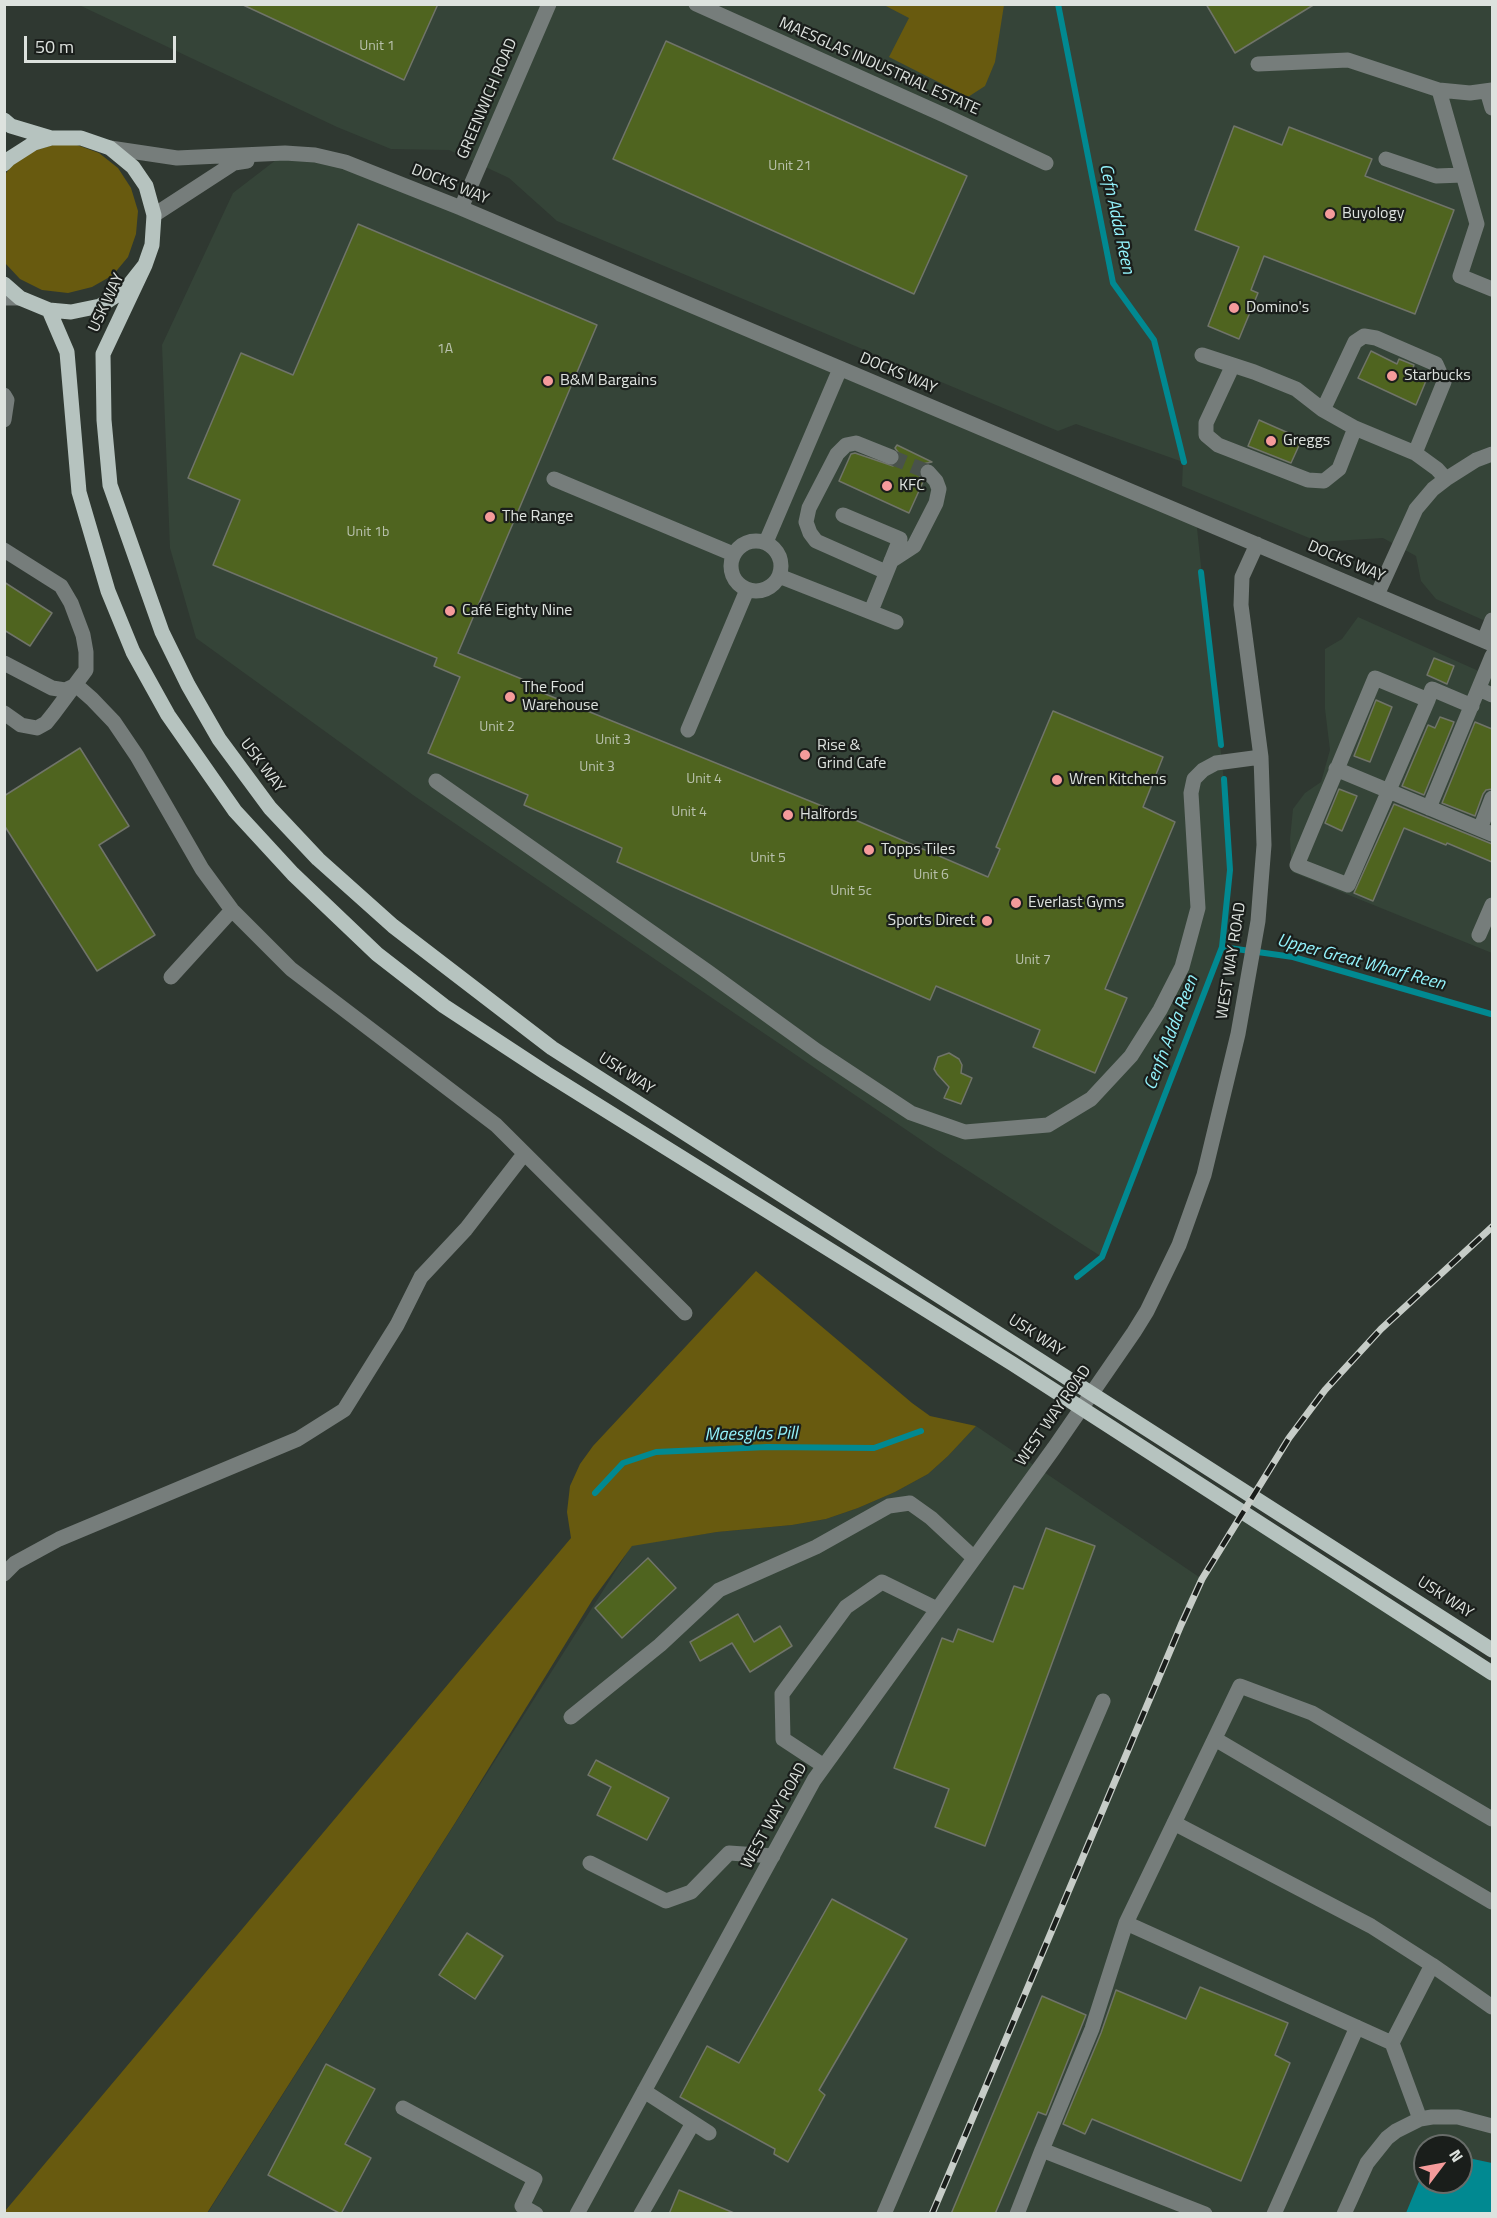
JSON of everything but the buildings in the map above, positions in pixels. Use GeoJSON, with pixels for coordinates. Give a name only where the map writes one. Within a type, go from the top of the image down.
{"type":"FeatureCollection","features":[{"type":"Feature","properties":{"kind":"main road"},"geometry":{"type":"LineString","coordinates":[[4,120],[11,126],[51,138]]}},
{"type":"Feature","properties":{"kind":"main road"},"geometry":{"type":"LineString","coordinates":[[4,164],[34,143],[51,138],[81,138],[110,148],[133,167],[146,186],[154,215],[152,245],[145,265],[126,290],[100,306],[71,312],[49,310],[21,298],[4,284]]}},
{"type":"Feature","properties":{"kind":"main road","name":"USK WAY"},"geometry":{"type":"LineString","coordinates":[[145,265],[103,354],[104,420],[110,485],[162,632],[188,685],[219,739],[270,808],[318,859],[393,926],[552,1048],[1492,1650]]}},
{"type":"Feature","properties":{"kind":"main road"},"geometry":{"type":"LineString","coordinates":[[49,310],[67,352],[79,492],[108,591],[133,652],[168,715],[242,819],[293,874],[377,954],[444,1005],[557,1079],[1013,1364],[1492,1673]]}},
{"type":"Feature","properties":{"kind":"street","name":"GREENWICH ROAD"},"geometry":{"type":"LineString","coordinates":[[461,208],[549,4]]}},
{"type":"Feature","properties":{"kind":"street","name":"MAESGLAS INDUSTRIAL ESTATE"},"geometry":{"type":"LineString","coordinates":[[696,4],[1047,163]]}},
{"type":"Feature","properties":{"kind":"street"},"geometry":{"type":"LineString","coordinates":[[1258,64],[1348,60],[1440,90],[1470,93],[1490,90],[1492,108]]}},
{"type":"Feature","properties":{"kind":"street"},"geometry":{"type":"LineString","coordinates":[[1440,90],[1477,224],[1460,276],[1492,289]]}},
{"type":"Feature","properties":{"kind":"street","name":"DOCKS WAY"},"geometry":{"type":"LineString","coordinates":[[110,148],[177,158],[285,153],[315,155],[345,162],[461,208],[1488,642]]}},
{"type":"Feature","properties":{"kind":"street","name":"DOCKS WAY"},"geometry":{"type":"LineString","coordinates":[[154,215],[234,163],[285,153]]}},
{"type":"Feature","properties":{"kind":"street"},"geometry":{"type":"LineString","coordinates":[[1386,159],[1436,176],[1463,175]]}},
{"type":"Feature","properties":{"kind":"street"},"geometry":{"type":"LineString","coordinates":[[4,298],[21,298]]}},
{"type":"Feature","properties":{"kind":"street"},"geometry":{"type":"LineString","coordinates":[[1323,410],[1355,342],[1364,336],[1376,338],[1436,364],[1444,382],[1416,453]]}},
{"type":"Feature","properties":{"kind":"street"},"geometry":{"type":"LineString","coordinates":[[1202,355],[1296,389],[1323,410],[1355,428],[1416,453],[1446,479]]}},
{"type":"Feature","properties":{"kind":"street"},"geometry":{"type":"LineString","coordinates":[[1233,365],[1206,423],[1206,435],[1218,445],[1308,480],[1324,482],[1339,469],[1355,428]]}},
{"type":"Feature","properties":{"kind":"street"},"geometry":{"type":"LineString","coordinates":[[766,542],[840,369]]}},
{"type":"Feature","properties":{"kind":"street"},"geometry":{"type":"LineString","coordinates":[[4,395],[7,399],[4,420]]}},
{"type":"Feature","properties":{"kind":"street"},"geometry":{"type":"LineString","coordinates":[[888,567],[816,541],[806,522],[810,508],[837,454],[846,445],[856,443],[891,457]]}},
{"type":"Feature","properties":{"kind":"street"},"geometry":{"type":"LineString","coordinates":[[1377,595],[1416,509],[1446,479],[1476,460],[1492,454]]}},
{"type":"Feature","properties":{"kind":"street"},"geometry":{"type":"LineString","coordinates":[[888,567],[914,546],[936,503],[939,489],[936,481],[928,472]]}},
{"type":"Feature","properties":{"kind":"street"},"geometry":{"type":"LineString","coordinates":[[554,479],[733,554]]}},
{"type":"Feature","properties":{"kind":"street"},"geometry":{"type":"LineString","coordinates":[[843,515],[900,539],[871,611]]}},
{"type":"Feature","properties":{"kind":"street"},"geometry":{"type":"LineString","coordinates":[[766,542],[778,553],[781,560],[779,576],[769,588],[762,591],[747,590],[739,585],[731,570],[733,554],[744,543],[766,542]]}},
{"type":"Feature","properties":{"kind":"street","name":"WEST WAY ROAD"},"geometry":{"type":"LineString","coordinates":[[577,2214],[824,1766],[1054,1448],[1148,1311],[1179,1245],[1204,1175],[1238,1034],[1258,921],[1264,845],[1261,757],[1241,605],[1242,577],[1257,544]]}},
{"type":"Feature","properties":{"kind":"street"},"geometry":{"type":"LineString","coordinates":[[4,550],[61,586],[71,603],[83,635],[87,670],[46,723],[37,728],[21,725],[4,713]]}},
{"type":"Feature","properties":{"kind":"street"},"geometry":{"type":"LineString","coordinates":[[779,576],[896,622]]}},
{"type":"Feature","properties":{"kind":"street"},"geometry":{"type":"LineString","coordinates":[[688,730],[747,590]]}},
{"type":"Feature","properties":{"kind":"street"},"geometry":{"type":"LineString","coordinates":[[1488,642],[1492,620]]}},
{"type":"Feature","properties":{"kind":"street"},"geometry":{"type":"LineString","coordinates":[[1429,808],[1472,706],[1486,692],[1492,656]]}},
{"type":"Feature","properties":{"kind":"street"},"geometry":{"type":"LineString","coordinates":[[4,663],[52,688],[65,690],[76,685]]}},
{"type":"Feature","properties":{"kind":"street"},"geometry":{"type":"LineString","coordinates":[[1428,700],[1375,678],[1297,864],[1348,885],[1428,700],[1432,689],[1472,706]]}},
{"type":"Feature","properties":{"kind":"street"},"geometry":{"type":"LineString","coordinates":[[76,685],[114,722],[152,781],[202,869],[232,910],[291,969],[496,1125],[685,1313]]}},
{"type":"Feature","properties":{"kind":"street"},"geometry":{"type":"LineString","coordinates":[[436,781],[817,1051],[911,1113],[965,1132],[1048,1125],[1091,1099],[1131,1056],[1160,1010],[1182,967],[1198,908],[1191,793],[1194,779],[1203,770],[1216,763],[1261,757]]}},
{"type":"Feature","properties":{"kind":"street"},"geometry":{"type":"LineString","coordinates":[[1336,769],[1486,831],[1492,798]]}},
{"type":"Feature","properties":{"kind":"street"},"geometry":{"type":"LineString","coordinates":[[1479,935],[1492,905]]}},
{"type":"Feature","properties":{"kind":"street"},"geometry":{"type":"LineString","coordinates":[[171,977],[232,910]]}},
{"type":"Feature","properties":{"kind":"street"},"geometry":{"type":"LineString","coordinates":[[4,1574],[15,1563],[59,1539],[298,1440],[344,1410],[397,1325],[421,1277],[466,1229],[524,1154]]}},
{"type":"Feature","properties":{"kind":"street"},"geometry":{"type":"LineString","coordinates":[[571,1717],[660,1645],[718,1590],[816,1547],[889,1506],[910,1503],[931,1518],[974,1558]]}},
{"type":"Feature","properties":{"kind":"street"},"geometry":{"type":"LineString","coordinates":[[824,1766],[783,1739],[782,1694],[846,1607],[882,1582],[937,1609]]}},
{"type":"Feature","properties":{"kind":"street"},"geometry":{"type":"LineString","coordinates":[[1017,2214],[1092,2029],[1126,1923],[1240,1686],[1312,1713],[1492,1819]]}},
{"type":"Feature","properties":{"kind":"street"},"geometry":{"type":"LineString","coordinates":[[884,2214],[1103,1701]]}},
{"type":"Feature","properties":{"kind":"street"},"geometry":{"type":"LineString","coordinates":[[1215,1739],[1492,1902]]}},
{"type":"Feature","properties":{"kind":"street"},"geometry":{"type":"LineString","coordinates":[[1174,1823],[1371,1926],[1492,2007]]}},
{"type":"Feature","properties":{"kind":"street"},"geometry":{"type":"LineString","coordinates":[[590,1863],[666,1902],[691,1892],[729,1853],[773,1856]]}},
{"type":"Feature","properties":{"kind":"street"},"geometry":{"type":"LineString","coordinates":[[1126,1923],[1392,2043],[1420,2119]]}},
{"type":"Feature","properties":{"kind":"street"},"geometry":{"type":"LineString","coordinates":[[1392,2043],[1432,1965]]}},
{"type":"Feature","properties":{"kind":"street"},"geometry":{"type":"LineString","coordinates":[[1274,2214],[1357,2027]]}},
{"type":"Feature","properties":{"kind":"street"},"geometry":{"type":"LineString","coordinates":[[644,2091],[709,2133]]}},
{"type":"Feature","properties":{"kind":"street"},"geometry":{"type":"LineString","coordinates":[[403,2108],[535,2179],[522,2206],[536,2214]]}},
{"type":"Feature","properties":{"kind":"street"},"geometry":{"type":"LineString","coordinates":[[1344,2214],[1367,2163],[1396,2131],[1420,2119],[1432,2117],[1458,2117],[1492,2126]]}},
{"type":"Feature","properties":{"kind":"street"},"geometry":{"type":"LineString","coordinates":[[641,2214],[693,2123]]}},
{"type":"Feature","properties":{"kind":"street"},"geometry":{"type":"LineString","coordinates":[[1042,2150],[1205,2214]]}},
{"type":"Feature","properties":{"kind":"shaded area"},"geometry":{"type":"Polygon","coordinates":[[[79,5],[1492,5],[1492,624],[1436,599],[1421,581],[1416,556],[1383,538],[1319,542],[1182,486],[1183,462],[1076,424],[1058,431],[557,221],[509,178],[449,150],[391,149],[337,127],[79,5]]]}},
{"type":"Feature","properties":{"kind":"shaded area"},"geometry":{"type":"Polygon","coordinates":[[[884,5],[1004,5],[995,62],[985,86],[968,97],[889,57],[909,18],[884,5]]]}},
{"type":"Feature","properties":{"kind":"shaded area"},"geometry":{"type":"Polygon","coordinates":[[[53,145],[77,145],[99,153],[118,168],[131,188],[138,211],[136,234],[128,257],[113,275],[92,287],[68,293],[42,290],[20,279],[5,263],[5,175],[10,167],[30,152],[53,145]]]}},
{"type":"Feature","properties":{"kind":"shaded area"},"geometry":{"type":"Polygon","coordinates":[[[285,153],[315,155],[1196,519],[1227,809],[1230,870],[1222,947],[1102,1257],[936,1150],[413,795],[196,638],[170,548],[162,345],[233,193],[285,153]]]}},
{"type":"Feature","properties":{"kind":"shaded area"},"geometry":{"type":"Polygon","coordinates":[[[1358,617],[1492,677],[1492,953],[1292,872],[1290,839],[1293,809],[1305,793],[1321,782],[1330,750],[1325,709],[1325,649],[1342,639],[1358,617]]]}},
{"type":"Feature","properties":{"kind":"shaded area"},"geometry":{"type":"Polygon","coordinates":[[[756,1271],[930,1416],[976,1426],[928,1474],[858,1508],[826,1519],[792,1525],[717,1532],[632,1546],[593,1599],[455,1823],[207,2213],[5,2213],[571,1538],[567,1512],[570,1486],[580,1464],[593,1446],[756,1271]]]}},
{"type":"Feature","properties":{"kind":"shaded area"},"geometry":{"type":"Polygon","coordinates":[[[976,1426],[1202,1579],[1244,1513],[1492,1673],[1492,2213],[207,2214],[632,1545],[826,1519],[895,1492],[928,1474],[976,1426]]]}},
{"type":"Feature","properties":{"kind":"water"},"geometry":{"type":"Polygon","coordinates":[[[1473,2159],[1492,2163],[1492,2213],[1406,2213],[1414,2194],[1473,2194],[1473,2159]]]}},
{"type":"Feature","properties":{"kind":"waterway","name":"Cefn Adda Reen"},"geometry":{"type":"LineString","coordinates":[[1058,4],[1113,283],[1154,340],[1184,462]]}},
{"type":"Feature","properties":{"kind":"waterway","name":"Cenfn Adda Reen"},"geometry":{"type":"LineString","coordinates":[[1201,572],[1221,745]]}},
{"type":"Feature","properties":{"kind":"waterway","name":"Cenfn Adda Reen"},"geometry":{"type":"LineString","coordinates":[[1077,1277],[1102,1257],[1222,947],[1230,870],[1224,779]]}},
{"type":"Feature","properties":{"kind":"waterway","name":"Upper Great Wharf Reen"},"geometry":{"type":"LineString","coordinates":[[1222,947],[1293,957],[1491,1014]]}},
{"type":"Feature","properties":{"kind":"waterway","name":"Maesglas Pill"},"geometry":{"type":"LineString","coordinates":[[595,1493],[623,1463],[656,1452],[767,1447],[874,1448],[921,1431]]}},
{"type":"Feature","properties":{"kind":"tunnel"},"geometry":{"type":"LineString","coordinates":[[891,457],[928,472]]}},
{"type":"Feature","properties":{"kind":"railway"},"geometry":{"type":"LineString","coordinates":[[932,2214],[1202,1579],[1289,1438],[1325,1390],[1381,1329],[1492,1227]]}},
{"type":"Feature","properties":{"kind":"place","name":"Buyology"},"geometry":{"type":"Point","coordinates":[1330,214]}},
{"type":"Feature","properties":{"kind":"place","name":"Domino's"},"geometry":{"type":"Point","coordinates":[1234,308]}},
{"type":"Feature","properties":{"kind":"place","name":"Starbucks"},"geometry":{"type":"Point","coordinates":[1392,376]}},
{"type":"Feature","properties":{"kind":"place","name":"B&M Bargains"},"geometry":{"type":"Point","coordinates":[548,381]}},
{"type":"Feature","properties":{"kind":"place","name":"Greggs"},"geometry":{"type":"Point","coordinates":[1271,441]}},
{"type":"Feature","properties":{"kind":"place","name":"KFC"},"geometry":{"type":"Point","coordinates":[887,486]}},
{"type":"Feature","properties":{"kind":"place","name":"The Range"},"geometry":{"type":"Point","coordinates":[490,517]}},
{"type":"Feature","properties":{"kind":"place","name":"Café Eighty Nine"},"geometry":{"type":"Point","coordinates":[450,611]}},
{"type":"Feature","properties":{"kind":"place","name":"The Food Warehouse"},"geometry":{"type":"Point","coordinates":[510,697]}},
{"type":"Feature","properties":{"kind":"place","name":"Rise & Grind Cafe"},"geometry":{"type":"Point","coordinates":[805,755]}},
{"type":"Feature","properties":{"kind":"place","name":"Wren Kitchens"},"geometry":{"type":"Point","coordinates":[1057,780]}},
{"type":"Feature","properties":{"kind":"place","name":"Halfords"},"geometry":{"type":"Point","coordinates":[788,815]}},
{"type":"Feature","properties":{"kind":"place","name":"Topps Tiles"},"geometry":{"type":"Point","coordinates":[869,850]}},
{"type":"Feature","properties":{"kind":"place","name":"Everlast Gyms"},"geometry":{"type":"Point","coordinates":[1016,903]}},
{"type":"Feature","properties":{"kind":"place","name":"Sports Direct"},"geometry":{"type":"Point","coordinates":[987,921]}}]}
